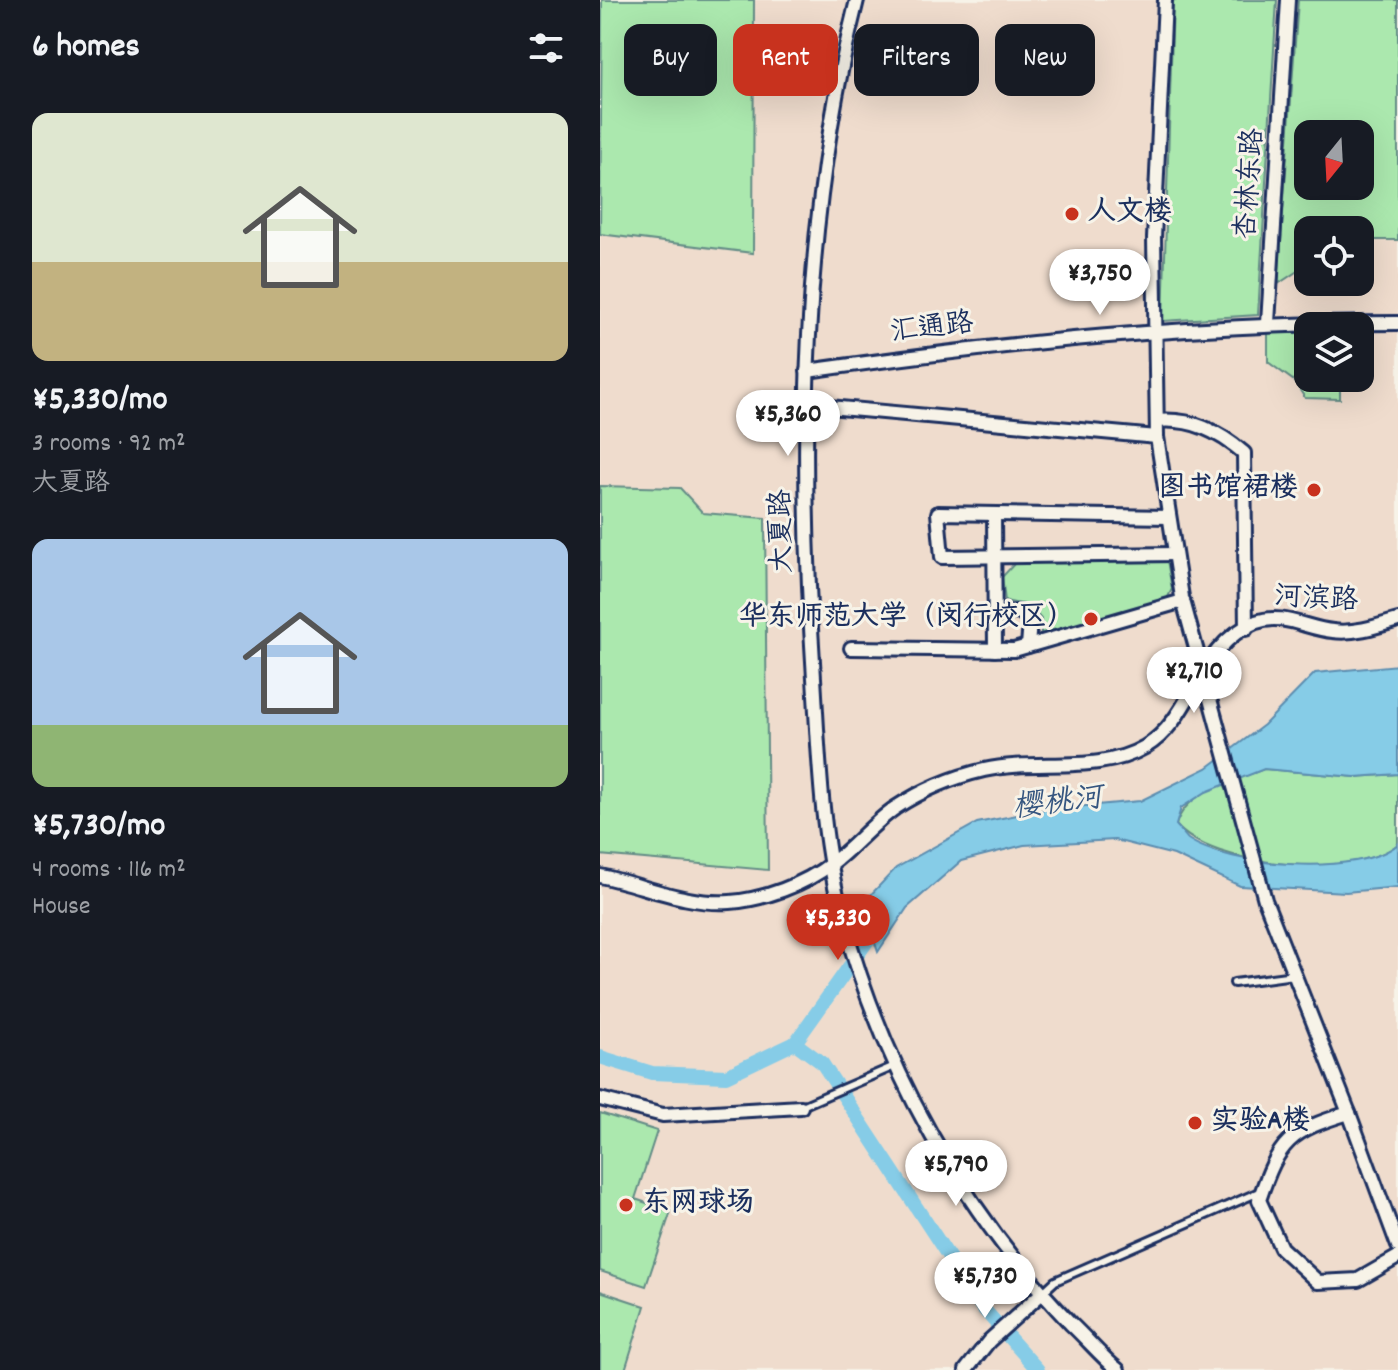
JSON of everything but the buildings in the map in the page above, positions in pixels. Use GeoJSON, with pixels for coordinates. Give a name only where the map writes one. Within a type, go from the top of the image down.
{"type":"FeatureCollection","features":[{"type":"Feature","properties":{"kind":"street","name":"大夏路"},"geometry":{"type":"LineString","coordinates":[[857,0],[841,64],[822,172],[811,279],[807,371],[809,602],[830,865],[843,919],[867,993],[897,1065],[938,1146],[969,1195],[1042,1293],[1118,1370]]}},
{"type":"Feature","properties":{"kind":"street"},"geometry":{"type":"LineString","coordinates":[[1165,0],[1154,238],[1157,437],[1183,601],[1265,900],[1398,1246]]}},
{"type":"Feature","properties":{"kind":"street","name":"杏林东路"},"geometry":{"type":"LineString","coordinates":[[1268,323],[1288,0]]}},
{"type":"Feature","properties":{"kind":"street","name":"汇通路"},"geometry":{"type":"LineString","coordinates":[[807,371],[957,350],[1157,330],[1268,323],[1398,323]]}},
{"type":"Feature","properties":{"kind":"street"},"geometry":{"type":"LineString","coordinates":[[807,405],[1157,437]]}},
{"type":"Feature","properties":{"kind":"street"},"geometry":{"type":"LineString","coordinates":[[1157,421],[1178,419],[1218,432],[1244,453],[1246,629]]}},
{"type":"Feature","properties":{"kind":"street"},"geometry":{"type":"LineString","coordinates":[[1169,517],[938,513],[942,557],[1175,554]]}},
{"type":"Feature","properties":{"kind":"street"},"geometry":{"type":"LineString","coordinates":[[994,514],[995,650]]}},
{"type":"Feature","properties":{"kind":"street"},"geometry":{"type":"LineString","coordinates":[[851,648],[995,650],[1028,646],[1183,601]]}},
{"type":"Feature","properties":{"kind":"street"},"geometry":{"type":"LineString","coordinates":[[995,613],[1020,612],[1030,621],[1028,646]]}},
{"type":"Feature","properties":{"kind":"street","name":"河滨路"},"geometry":{"type":"LineString","coordinates":[[600,876],[683,898],[730,902],[760,898],[830,865],[896,808],[935,786],[984,770],[1044,763],[1081,765],[1143,748],[1161,735],[1176,717],[1201,670],[1226,643],[1257,622],[1297,620],[1332,631],[1371,628],[1398,620]]}},
{"type":"Feature","properties":{"kind":"street"},"geometry":{"type":"LineString","coordinates":[[600,1099],[663,1115],[801,1107]]}},
{"type":"Feature","properties":{"kind":"street"},"geometry":{"type":"LineString","coordinates":[[1349,1113],[1303,1127],[1273,1159],[1259,1200],[1281,1248],[1318,1282],[1358,1280],[1398,1257]]}},
{"type":"Feature","properties":{"kind":"street"},"geometry":{"type":"LineString","coordinates":[[969,1369],[978,1355],[1019,1312],[1042,1293]]}},
{"type":"Feature","properties":{"kind":"lane"},"geometry":{"type":"LineString","coordinates":[[1234,983],[1294,975]]}},
{"type":"Feature","properties":{"kind":"lane"},"geometry":{"type":"LineString","coordinates":[[801,1107],[897,1065]]}},
{"type":"Feature","properties":{"kind":"lane"},"geometry":{"type":"LineString","coordinates":[[1042,1293],[1055,1281],[1263,1190]]}},
{"type":"Feature","properties":{"kind":"shaded area","name":"华东师范大学（闵行校区）"},"geometry":{"type":"Polygon","coordinates":[[[600,0],[1398,0],[1398,1370],[600,1370],[600,0]]]}},
{"type":"Feature","properties":{"kind":"green space"},"geometry":{"type":"Polygon","coordinates":[[[602,0],[754,0],[754,24],[733,24],[733,96],[754,96],[753,253],[600,234],[602,0]]]}},
{"type":"Feature","properties":{"kind":"green space"},"geometry":{"type":"Polygon","coordinates":[[[1173,0],[1277,0],[1258,315],[1163,321],[1173,0]]]}},
{"type":"Feature","properties":{"kind":"green space"},"geometry":{"type":"Polygon","coordinates":[[[1298,0],[1398,0],[1398,240],[1374,240],[1374,216],[1294,216],[1294,273],[1278,284],[1298,0]]]}},
{"type":"Feature","properties":{"kind":"green space"},"geometry":{"type":"Polygon","coordinates":[[[1268,332],[1294,333],[1294,381],[1268,362],[1268,332]]]}},
{"type":"Feature","properties":{"kind":"green space"},"geometry":{"type":"Polygon","coordinates":[[[1301,392],[1340,392],[1340,399],[1305,398],[1301,392]]]}},
{"type":"Feature","properties":{"kind":"green space"},"geometry":{"type":"Polygon","coordinates":[[[600,486],[680,488],[703,513],[765,518],[768,870],[600,855],[600,486]]]}},
{"type":"Feature","properties":{"kind":"green space"},"geometry":{"type":"Polygon","coordinates":[[[1167,560],[1172,589],[1167,599],[1041,636],[1041,619],[1030,606],[1005,601],[1002,577],[1015,563],[1167,560]]]}},
{"type":"Feature","properties":{"kind":"green space"},"geometry":{"type":"Polygon","coordinates":[[[1264,769],[1355,777],[1398,774],[1398,844],[1378,855],[1351,862],[1284,864],[1220,851],[1194,839],[1176,825],[1181,813],[1200,795],[1264,769]]]}},
{"type":"Feature","properties":{"kind":"green space","name":"东网球场"},"geometry":{"type":"Polygon","coordinates":[[[600,1113],[657,1131],[635,1199],[671,1211],[646,1286],[600,1271],[600,1113]]]}},
{"type":"Feature","properties":{"kind":"green space"},"geometry":{"type":"Polygon","coordinates":[[[600,1291],[645,1306],[625,1370],[600,1370],[600,1291]]]}},
{"type":"Feature","properties":{"kind":"water"},"geometry":{"type":"Polygon","coordinates":[[[1398,665],[1398,774],[1355,777],[1264,769],[1206,792],[1181,808],[1176,825],[1188,839],[1207,849],[1262,862],[1326,864],[1355,861],[1380,854],[1398,844],[1398,887],[1346,892],[1240,886],[1174,855],[1115,840],[1024,845],[961,861],[907,908],[878,952],[862,904],[896,868],[977,823],[1042,810],[1140,801],[1207,768],[1264,725],[1315,673],[1398,665]]]}},
{"type":"Feature","properties":{"kind":"waterway","name":"樱桃河"},"geometry":{"type":"LineString","coordinates":[[795,1043],[883,919]]}},
{"type":"Feature","properties":{"kind":"waterway"},"geometry":{"type":"LineString","coordinates":[[600,1057],[652,1073],[726,1076],[795,1043],[822,1063],[981,1306],[1038,1370]]}},
{"type":"Feature","properties":{"kind":"place","name":"人文楼"},"geometry":{"type":"Point","coordinates":[1072,214]}},
{"type":"Feature","properties":{"kind":"place","name":"图书馆裙楼"},"geometry":{"type":"Point","coordinates":[1314,490]}},
{"type":"Feature","properties":{"kind":"place","name":"华东师范大学（闵行校区）"},"geometry":{"type":"Point","coordinates":[1091,619]}},
{"type":"Feature","properties":{"kind":"place","name":"实验A楼"},"geometry":{"type":"Point","coordinates":[1195,1123]}},
{"type":"Feature","properties":{"kind":"place","name":"东网球场"},"geometry":{"type":"Point","coordinates":[626,1205]}}]}
